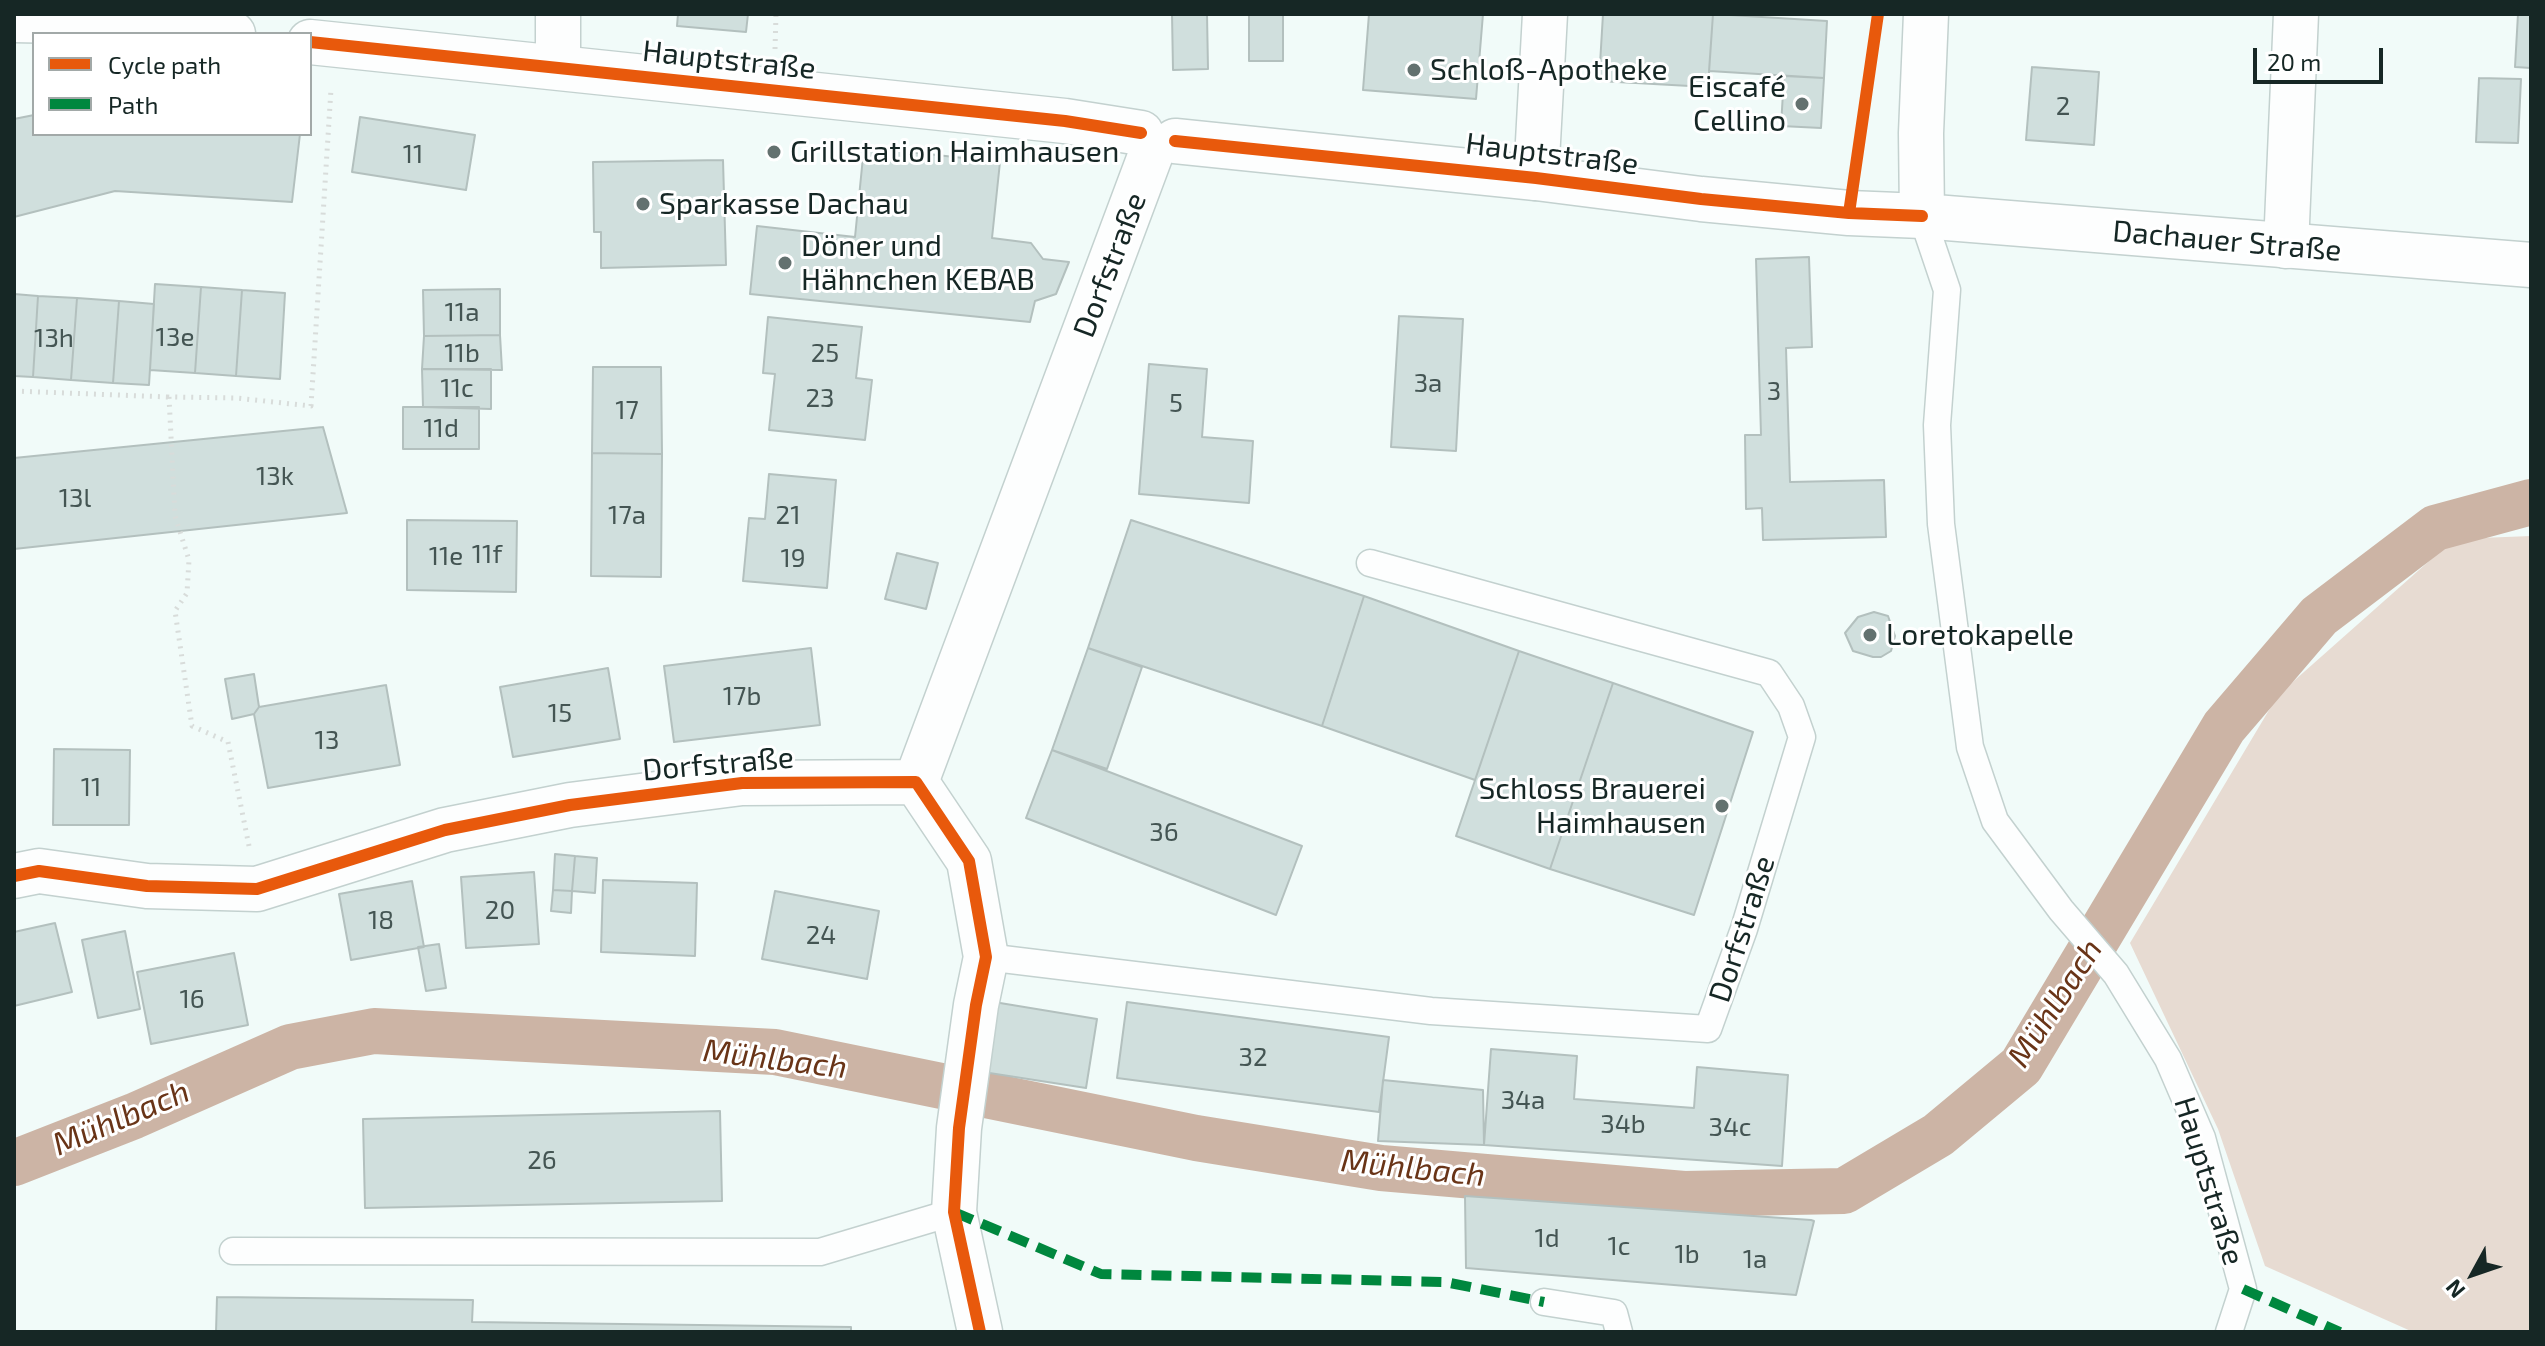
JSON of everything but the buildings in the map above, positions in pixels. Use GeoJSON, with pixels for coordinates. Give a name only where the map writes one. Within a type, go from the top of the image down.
{"type":"FeatureCollection","features":[{"type":"Feature","properties":{"kind":"street"},"geometry":{"type":"LineString","coordinates":[[558,14],[558,67]]}},
{"type":"Feature","properties":{"kind":"street"},"geometry":{"type":"LineString","coordinates":[[1536,178],[1545,14]]}},
{"type":"Feature","properties":{"kind":"street"},"geometry":{"type":"LineString","coordinates":[[1922,216],[1921,133],[1926,14]]}},
{"type":"Feature","properties":{"kind":"street"},"geometry":{"type":"LineString","coordinates":[[2286,246],[2296,14]]}},
{"type":"Feature","properties":{"kind":"street"},"geometry":{"type":"LineString","coordinates":[[14,20],[110,22],[212,32]]}},
{"type":"Feature","properties":{"kind":"street","name":"Hauptstraße"},"geometry":{"type":"LineString","coordinates":[[322,43],[1065,121],[1156,142],[1536,178],[1701,199],[1849,213],[1922,216]]}},
{"type":"Feature","properties":{"kind":"street","name":"Dorfstraße"},"geometry":{"type":"LineString","coordinates":[[14,876],[39,871],[147,886],[257,889],[445,830],[570,805],[742,783],[916,782],[1156,142]]}},
{"type":"Feature","properties":{"kind":"street","name":"Dachauer Straße"},"geometry":{"type":"LineString","coordinates":[[1922,216],[2531,265]]}},
{"type":"Feature","properties":{"kind":"street"},"geometry":{"type":"LineString","coordinates":[[916,782],[969,861],[986,957],[959,1128],[954,1212],[980,1332]]}},
{"type":"Feature","properties":{"kind":"lane","name":"Hauptstraße"},"geometry":{"type":"LineString","coordinates":[[1922,216],[1947,290],[1937,425],[1941,524],[1970,747],[1995,821],[2061,910],[2116,974],[2168,1059],[2202,1138],[2243,1289],[2229,1332]]}},
{"type":"Feature","properties":{"kind":"lane","name":"Dorfstraße"},"geometry":{"type":"LineString","coordinates":[[986,957],[1431,1011],[1708,1029],[1744,929],[1802,737],[1791,706],[1769,673],[1370,563]]}},
{"type":"Feature","properties":{"kind":"lane"},"geometry":{"type":"LineString","coordinates":[[233,1251],[820,1252],[954,1212]]}},
{"type":"Feature","properties":{"kind":"lane"},"geometry":{"type":"LineString","coordinates":[[1544,1302],[1614,1313],[1619,1332]]}},
{"type":"Feature","properties":{"kind":"path"},"geometry":{"type":"LineString","coordinates":[[14,391],[236,398],[311,406],[322,43]]}},
{"type":"Feature","properties":{"kind":"path"},"geometry":{"type":"LineString","coordinates":[[169,397],[175,516],[189,560],[187,593],[175,611],[192,726],[228,742],[257,889]]}},
{"type":"Feature","properties":{"kind":"shaded area"},"geometry":{"type":"Polygon","coordinates":[[[2531,536],[2531,1332],[2413,1332],[2265,1266],[2218,1129],[2130,943],[2278,695],[2454,539],[2531,536]]]}},
{"type":"Feature","properties":{"kind":"waterway","name":"Mühlbach"},"geometry":{"type":"LineString","coordinates":[[14,1163],[134,1116],[290,1047],[374,1031],[775,1052],[1196,1138],[1381,1168],[1684,1194],[1844,1191],[1938,1135],[2021,1066],[2224,727],[2319,616],[2435,528],[2531,502]]}},
{"type":"Feature","properties":{"kind":"marked path"},"geometry":{"type":"LineString","coordinates":[[954,1212],[1101,1274],[1445,1282],[1544,1302]]}},
{"type":"Feature","properties":{"kind":"marked path"},"geometry":{"type":"LineString","coordinates":[[2243,1289],[2340,1332]]}},
{"type":"Feature","properties":{"kind":"cycle path"},"geometry":{"type":"LineString","coordinates":[[1849,213],[1878,14]]}},
{"type":"Feature","properties":{"kind":"cycle path"},"geometry":{"type":"LineString","coordinates":[[312,42],[1065,121],[1141,133]]}},
{"type":"Feature","properties":{"kind":"cycle path"},"geometry":{"type":"LineString","coordinates":[[1175,141],[1536,178],[1701,199],[1849,213],[1922,216]]}},
{"type":"Feature","properties":{"kind":"cycle path"},"geometry":{"type":"LineString","coordinates":[[14,876],[39,871],[147,886],[257,889],[445,830],[570,805],[742,783],[916,782],[969,861],[986,957],[959,1128],[954,1212],[980,1332]]}},
{"type":"Feature","properties":{"kind":"place","name":"Schloß-Apotheke"},"geometry":{"type":"Point","coordinates":[1414,70]}},
{"type":"Feature","properties":{"kind":"place","name":"Eiscafé Cellino"},"geometry":{"type":"Point","coordinates":[1802,104]}},
{"type":"Feature","properties":{"kind":"place","name":"Grillstation Haimhausen"},"geometry":{"type":"Point","coordinates":[774,152]}},
{"type":"Feature","properties":{"kind":"place","name":"Sparkasse Dachau"},"geometry":{"type":"Point","coordinates":[643,204]}},
{"type":"Feature","properties":{"kind":"place","name":"Döner und Hähnchen KEBAB"},"geometry":{"type":"Point","coordinates":[785,263]}},
{"type":"Feature","properties":{"kind":"place","name":"Loretokapelle"},"geometry":{"type":"Point","coordinates":[1870,635]}},
{"type":"Feature","properties":{"kind":"place","name":"Schloss Brauerei Haimhausen"},"geometry":{"type":"Point","coordinates":[1722,806]}}]}
